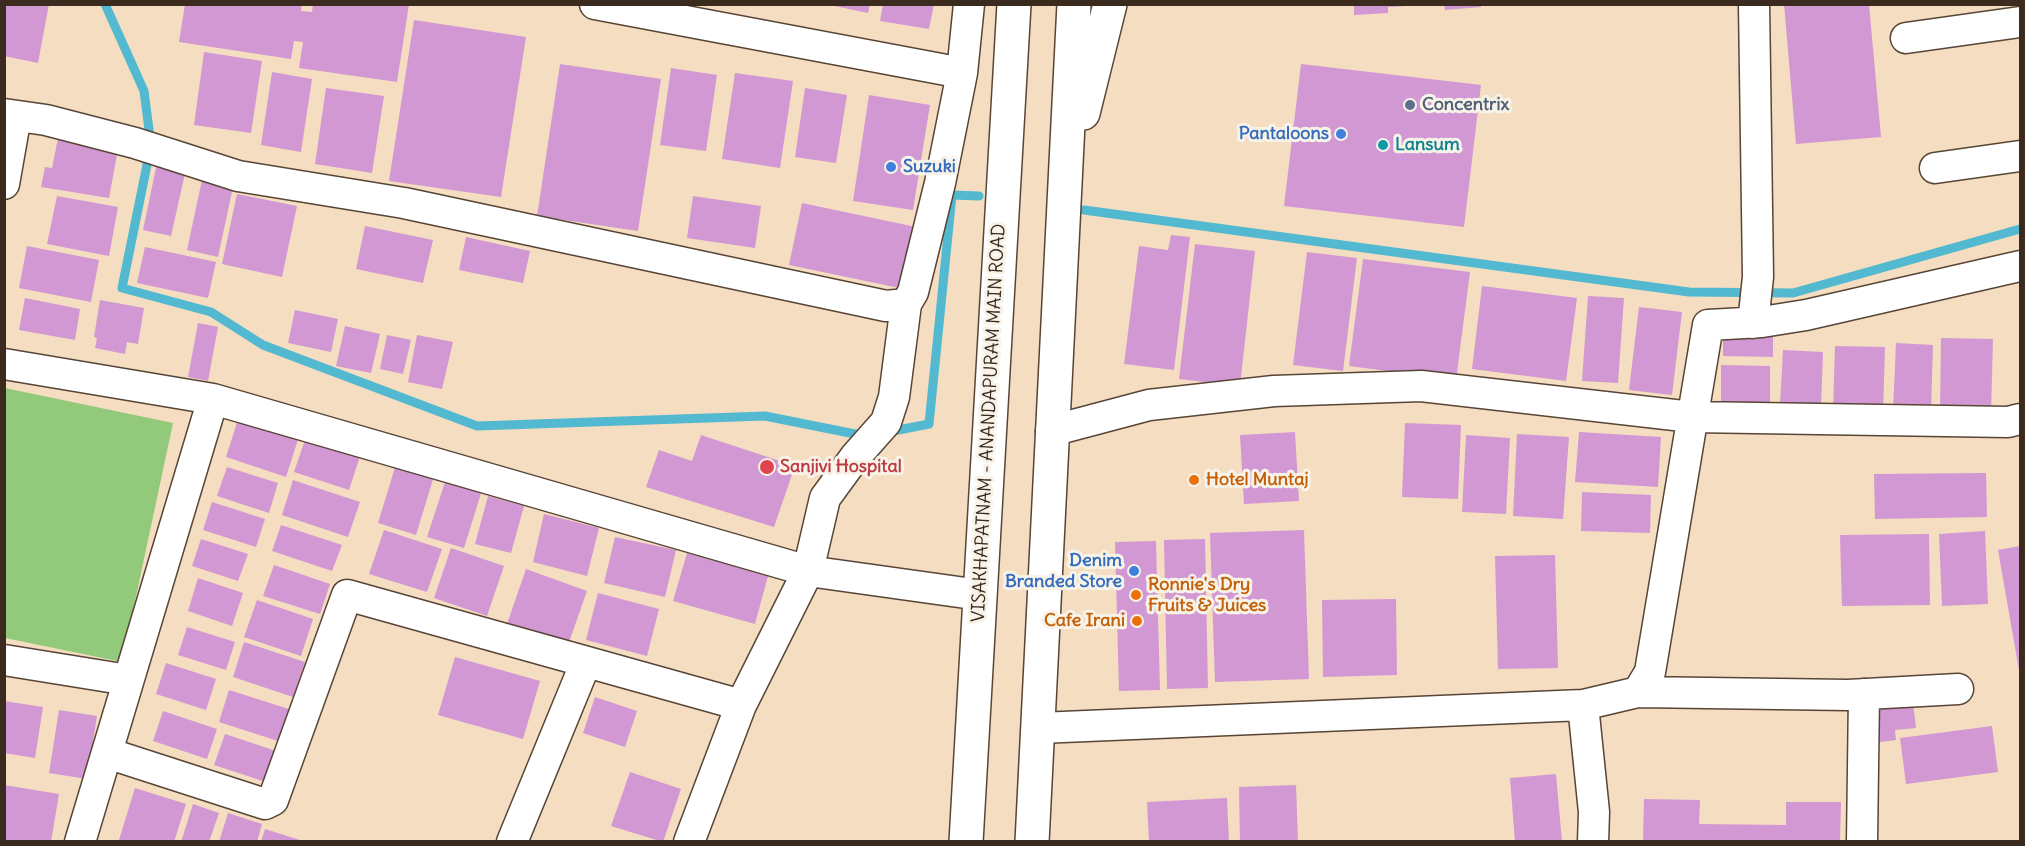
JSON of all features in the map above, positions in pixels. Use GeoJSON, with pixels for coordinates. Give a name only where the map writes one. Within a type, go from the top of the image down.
{"type":"FeatureCollection","features":[{"type":"Feature","properties":{"kind":"main road","name":"VISAKHAPATNAM - ANANDAPURAM MAIN ROAD"},"geometry":{"type":"LineString","coordinates":[[966,842],[1014,4]]}},
{"type":"Feature","properties":{"kind":"main road"},"geometry":{"type":"LineString","coordinates":[[1032,842],[1074,4]]}},
{"type":"Feature","properties":{"kind":"main road"},"geometry":{"type":"LineString","coordinates":[[1065,183],[1110,4]]}},
{"type":"Feature","properties":{"kind":"street"},"geometry":{"type":"LineString","coordinates":[[595,4],[962,73]]}},
{"type":"Feature","properties":{"kind":"street"},"geometry":{"type":"LineString","coordinates":[[689,842],[741,705],[808,571],[825,498],[855,457],[886,422],[894,397],[906,304],[913,292],[940,183],[962,73],[969,4]]}},
{"type":"Feature","properties":{"kind":"street"},"geometry":{"type":"LineString","coordinates":[[1754,4],[1756,300]]}},
{"type":"Feature","properties":{"kind":"street"},"geometry":{"type":"LineString","coordinates":[[1906,38],[2020,22]]}},
{"type":"Feature","properties":{"kind":"street"},"geometry":{"type":"LineString","coordinates":[[4,184],[10,115],[46,120],[135,143],[238,176],[404,203],[886,306],[906,304]]}},
{"type":"Feature","properties":{"kind":"street"},"geometry":{"type":"LineString","coordinates":[[1935,168],[2020,156]]}},
{"type":"Feature","properties":{"kind":"street"},"geometry":{"type":"LineString","coordinates":[[1638,692],[1650,672],[1708,325],[1756,300],[1806,315],[2020,266]]}},
{"type":"Feature","properties":{"kind":"street"},"geometry":{"type":"LineString","coordinates":[[4,364],[213,399],[808,571],[980,595]]}},
{"type":"Feature","properties":{"kind":"street"},"geometry":{"type":"LineString","coordinates":[[1051,431],[1149,405],[1274,391],[1421,386],[1692,417],[2008,422],[2020,419]]}},
{"type":"Feature","properties":{"kind":"street"},"geometry":{"type":"LineString","coordinates":[[80,842],[213,399]]}},
{"type":"Feature","properties":{"kind":"street"},"geometry":{"type":"LineString","coordinates":[[107,753],[265,804],[273,800],[347,595],[741,705]]}},
{"type":"Feature","properties":{"kind":"street"},"geometry":{"type":"LineString","coordinates":[[4,660],[128,680]]}},
{"type":"Feature","properties":{"kind":"street"},"geometry":{"type":"LineString","coordinates":[[512,842],[586,662]]}},
{"type":"Feature","properties":{"kind":"street"},"geometry":{"type":"LineString","coordinates":[[1039,728],[1584,705],[1638,692],[1864,694],[1958,689]]}},
{"type":"Feature","properties":{"kind":"street"},"geometry":{"type":"LineString","coordinates":[[1862,842],[1864,694]]}},
{"type":"Feature","properties":{"kind":"street"},"geometry":{"type":"LineString","coordinates":[[1584,705],[1594,812],[1593,842]]}},
{"type":"Feature","properties":{"kind":"green space"},"geometry":{"type":"Polygon","coordinates":[[[5,388],[173,423],[122,662],[5,638],[5,388]]]}},
{"type":"Feature","properties":{"kind":"building"},"geometry":{"type":"Polygon","coordinates":[[[4,4],[49,4],[38,63],[4,56],[4,4]]]}},
{"type":"Feature","properties":{"kind":"building"},"geometry":{"type":"Polygon","coordinates":[[[185,4],[302,4],[301,11],[312,12],[313,4],[409,4],[397,82],[299,68],[303,42],[294,41],[291,59],[179,42],[185,4]]]}},
{"type":"Feature","properties":{"kind":"building"},"geometry":{"type":"Polygon","coordinates":[[[825,4],[870,4],[868,13],[825,4]]]}},
{"type":"Feature","properties":{"kind":"building"},"geometry":{"type":"Polygon","coordinates":[[[883,4],[934,4],[929,29],[880,21],[883,4]]]}},
{"type":"Feature","properties":{"kind":"building"},"geometry":{"type":"Polygon","coordinates":[[[1354,4],[1406,4],[1406,6],[1388,7],[1388,13],[1354,15],[1354,4]]]}},
{"type":"Feature","properties":{"kind":"building"},"geometry":{"type":"Polygon","coordinates":[[[1444,4],[1481,4],[1481,7],[1445,10],[1444,4]]]}},
{"type":"Feature","properties":{"kind":"building"},"geometry":{"type":"Polygon","coordinates":[[[1784,4],[1869,4],[1881,137],[1796,144],[1784,4]]]}},
{"type":"Feature","properties":{"kind":"building"},"geometry":{"type":"Polygon","coordinates":[[[414,20],[526,37],[501,197],[389,181],[414,20]]]}},
{"type":"Feature","properties":{"kind":"building"},"geometry":{"type":"Polygon","coordinates":[[[204,52],[262,61],[251,133],[194,125],[204,52]]]}},
{"type":"Feature","properties":{"kind":"building"},"geometry":{"type":"Polygon","coordinates":[[[560,64],[661,79],[638,231],[537,216],[560,64]]]}},
{"type":"Feature","properties":{"kind":"building","name":"Lansum"},"geometry":{"type":"Polygon","coordinates":[[[1301,64],[1481,85],[1464,227],[1284,206],[1301,64]]]}},
{"type":"Feature","properties":{"kind":"building"},"geometry":{"type":"Polygon","coordinates":[[[671,68],[717,75],[706,151],[660,145],[671,68]]]}},
{"type":"Feature","properties":{"kind":"building"},"geometry":{"type":"Polygon","coordinates":[[[272,72],[312,79],[301,152],[261,145],[272,72]]]}},
{"type":"Feature","properties":{"kind":"building"},"geometry":{"type":"Polygon","coordinates":[[[735,73],[793,81],[780,168],[722,159],[735,73]]]}},
{"type":"Feature","properties":{"kind":"building"},"geometry":{"type":"Polygon","coordinates":[[[326,88],[384,96],[372,173],[315,164],[326,88]]]}},
{"type":"Feature","properties":{"kind":"building"},"geometry":{"type":"Polygon","coordinates":[[[805,88],[847,95],[836,163],[795,157],[805,88]]]}},
{"type":"Feature","properties":{"kind":"building"},"geometry":{"type":"Polygon","coordinates":[[[869,95],[930,105],[913,210],[853,201],[869,95]]]}},
{"type":"Feature","properties":{"kind":"building"},"geometry":{"type":"Polygon","coordinates":[[[58,138],[118,149],[109,198],[41,187],[45,167],[52,168],[58,138]]]}},
{"type":"Feature","properties":{"kind":"building"},"geometry":{"type":"Polygon","coordinates":[[[157,163],[186,169],[171,236],[143,230],[157,163]]]}},
{"type":"Feature","properties":{"kind":"building"},"geometry":{"type":"Polygon","coordinates":[[[202,180],[233,187],[218,257],[187,250],[202,180]]]}},
{"type":"Feature","properties":{"kind":"building"},"geometry":{"type":"Polygon","coordinates":[[[237,194],[297,206],[282,277],[222,264],[237,194]]]}},
{"type":"Feature","properties":{"kind":"building"},"geometry":{"type":"Polygon","coordinates":[[[57,196],[118,207],[109,256],[47,244],[57,196]]]}},
{"type":"Feature","properties":{"kind":"building"},"geometry":{"type":"Polygon","coordinates":[[[693,196],[761,206],[755,248],[687,238],[693,196]]]}},
{"type":"Feature","properties":{"kind":"building"},"geometry":{"type":"Polygon","coordinates":[[[802,203],[916,227],[904,289],[789,265],[802,203]]]}},
{"type":"Feature","properties":{"kind":"building"},"geometry":{"type":"Polygon","coordinates":[[[365,226],[433,240],[423,283],[356,269],[365,226]]]}},
{"type":"Feature","properties":{"kind":"building"},"geometry":{"type":"Polygon","coordinates":[[[1171,235],[1190,237],[1174,370],[1124,364],[1139,246],[1168,250],[1171,235]]]}},
{"type":"Feature","properties":{"kind":"building"},"geometry":{"type":"Polygon","coordinates":[[[466,237],[530,251],[523,283],[459,270],[466,237]]]}},
{"type":"Feature","properties":{"kind":"building"},"geometry":{"type":"Polygon","coordinates":[[[1195,244],[1255,251],[1240,386],[1179,379],[1195,244]]]}},
{"type":"Feature","properties":{"kind":"building"},"geometry":{"type":"Polygon","coordinates":[[[27,246],[99,260],[91,302],[19,288],[27,246]]]}},
{"type":"Feature","properties":{"kind":"building"},"geometry":{"type":"Polygon","coordinates":[[[145,247],[216,262],[208,298],[137,283],[145,247]]]}},
{"type":"Feature","properties":{"kind":"building"},"geometry":{"type":"Polygon","coordinates":[[[1307,252],[1357,258],[1343,371],[1293,365],[1307,252]]]}},
{"type":"Feature","properties":{"kind":"building"},"geometry":{"type":"Polygon","coordinates":[[[1363,259],[1470,272],[1456,380],[1349,366],[1363,259]]]}},
{"type":"Feature","properties":{"kind":"building"},"geometry":{"type":"Polygon","coordinates":[[[1482,286],[1577,298],[1566,381],[1472,369],[1482,286]]]}},
{"type":"Feature","properties":{"kind":"building"},"geometry":{"type":"Polygon","coordinates":[[[1588,296],[1624,298],[1618,383],[1582,381],[1588,296]]]}},
{"type":"Feature","properties":{"kind":"building"},"geometry":{"type":"Polygon","coordinates":[[[25,298],[80,309],[75,340],[19,330],[25,298]]]}},
{"type":"Feature","properties":{"kind":"building"},"geometry":{"type":"Polygon","coordinates":[[[100,300],[144,308],[138,344],[127,342],[125,354],[95,348],[97,338],[94,337],[100,300]]]}},
{"type":"Feature","properties":{"kind":"building"},"geometry":{"type":"Polygon","coordinates":[[[1639,307],[1682,312],[1672,395],[1629,390],[1639,307]]]}},
{"type":"Feature","properties":{"kind":"building"},"geometry":{"type":"Polygon","coordinates":[[[295,310],[338,319],[331,352],[288,343],[295,310]]]}},
{"type":"Feature","properties":{"kind":"building"},"geometry":{"type":"Polygon","coordinates":[[[198,323],[218,327],[208,381],[188,377],[198,323]]]}},
{"type":"Feature","properties":{"kind":"building"},"geometry":{"type":"Polygon","coordinates":[[[345,326],[380,334],[371,373],[336,366],[345,326]]]}},
{"type":"Feature","properties":{"kind":"building"},"geometry":{"type":"Polygon","coordinates":[[[1723,330],[1773,331],[1773,357],[1723,356],[1723,330]]]}},
{"type":"Feature","properties":{"kind":"building"},"geometry":{"type":"Polygon","coordinates":[[[387,335],[411,340],[403,374],[380,369],[387,335]]]}},
{"type":"Feature","properties":{"kind":"building"},"geometry":{"type":"Polygon","coordinates":[[[417,335],[453,342],[442,389],[408,382],[417,335]]]}},
{"type":"Feature","properties":{"kind":"building"},"geometry":{"type":"Polygon","coordinates":[[[1941,338],[1993,339],[1991,414],[1940,413],[1941,338]]]}},
{"type":"Feature","properties":{"kind":"building"},"geometry":{"type":"Polygon","coordinates":[[[1896,343],[1933,345],[1931,412],[1893,411],[1896,343]]]}},
{"type":"Feature","properties":{"kind":"building"},"geometry":{"type":"Polygon","coordinates":[[[1835,346],[1885,347],[1883,414],[1833,413],[1835,346]]]}},
{"type":"Feature","properties":{"kind":"building"},"geometry":{"type":"Polygon","coordinates":[[[1783,350],[1823,352],[1821,407],[1780,405],[1783,350]]]}},
{"type":"Feature","properties":{"kind":"building"},"geometry":{"type":"Polygon","coordinates":[[[1721,365],[1770,366],[1770,409],[1721,409],[1721,365]]]}},
{"type":"Feature","properties":{"kind":"building"},"geometry":{"type":"Polygon","coordinates":[[[241,410],[301,430],[286,477],[226,457],[241,410]]]}},
{"type":"Feature","properties":{"kind":"building"},"geometry":{"type":"Polygon","coordinates":[[[1405,423],[1461,425],[1458,499],[1402,497],[1405,423]]]}},
{"type":"Feature","properties":{"kind":"building"},"geometry":{"type":"Polygon","coordinates":[[[309,428],[363,447],[349,490],[294,472],[309,428]]]}},
{"type":"Feature","properties":{"kind":"building"},"geometry":{"type":"Polygon","coordinates":[[[1295,432],[1299,501],[1244,504],[1240,435],[1295,432]]]}},
{"type":"Feature","properties":{"kind":"building"},"geometry":{"type":"Polygon","coordinates":[[[1579,432],[1661,437],[1658,487],[1575,482],[1579,432]]]}},
{"type":"Feature","properties":{"kind":"building"},"geometry":{"type":"Polygon","coordinates":[[[1517,434],[1569,437],[1563,519],[1513,516],[1517,434]]]}},
{"type":"Feature","properties":{"kind":"building"},"geometry":{"type":"Polygon","coordinates":[[[701,435],[795,466],[774,527],[646,487],[659,450],[692,461],[701,435]]]}},
{"type":"Feature","properties":{"kind":"building"},"geometry":{"type":"Polygon","coordinates":[[[1466,435],[1510,438],[1506,514],[1462,512],[1466,435]]]}},
{"type":"Feature","properties":{"kind":"building"},"geometry":{"type":"Polygon","coordinates":[[[396,464],[434,476],[416,535],[378,523],[396,464]]]}},
{"type":"Feature","properties":{"kind":"building"},"geometry":{"type":"Polygon","coordinates":[[[227,467],[278,483],[269,513],[217,496],[227,467]]]}},
{"type":"Feature","properties":{"kind":"building"},"geometry":{"type":"Polygon","coordinates":[[[1986,473],[1987,517],[1875,519],[1874,474],[1986,473]]]}},
{"type":"Feature","properties":{"kind":"building"},"geometry":{"type":"Polygon","coordinates":[[[446,479],[482,490],[464,548],[427,537],[446,479]]]}},
{"type":"Feature","properties":{"kind":"building"},"geometry":{"type":"Polygon","coordinates":[[[293,480],[360,502],[348,537],[282,515],[293,480]]]}},
{"type":"Feature","properties":{"kind":"building"},"geometry":{"type":"Polygon","coordinates":[[[1582,492],[1651,495],[1650,533],[1581,531],[1582,492]]]}},
{"type":"Feature","properties":{"kind":"building"},"geometry":{"type":"Polygon","coordinates":[[[488,496],[524,506],[511,553],[475,544],[488,496]]]}},
{"type":"Feature","properties":{"kind":"building"},"geometry":{"type":"Polygon","coordinates":[[[212,502],[265,519],[256,547],[203,530],[212,502]]]}},
{"type":"Feature","properties":{"kind":"building"},"geometry":{"type":"Polygon","coordinates":[[[544,514],[599,528],[587,576],[533,562],[544,514]]]}},
{"type":"Feature","properties":{"kind":"building"},"geometry":{"type":"Polygon","coordinates":[[[281,525],[342,545],[332,571],[272,551],[281,525]]]}},
{"type":"Feature","properties":{"kind":"building"},"geometry":{"type":"Polygon","coordinates":[[[384,530],[442,549],[427,592],[369,574],[384,530]]]}},
{"type":"Feature","properties":{"kind":"building"},"geometry":{"type":"Polygon","coordinates":[[[1304,530],[1309,679],[1215,682],[1210,533],[1304,530]]]}},
{"type":"Feature","properties":{"kind":"building"},"geometry":{"type":"Polygon","coordinates":[[[1985,531],[1988,604],[1942,606],[1939,534],[1985,531]]]}},
{"type":"Feature","properties":{"kind":"building"},"geometry":{"type":"Polygon","coordinates":[[[1929,534],[1930,605],[1842,606],[1840,535],[1929,534]]]}},
{"type":"Feature","properties":{"kind":"building"},"geometry":{"type":"Polygon","coordinates":[[[615,537],[676,550],[665,597],[604,583],[615,537]]]}},
{"type":"Feature","properties":{"kind":"building"},"geometry":{"type":"Polygon","coordinates":[[[201,539],[248,554],[238,581],[192,566],[201,539]]]}},
{"type":"Feature","properties":{"kind":"building"},"geometry":{"type":"Polygon","coordinates":[[[1205,539],[1208,688],[1167,689],[1164,540],[1205,539]]]}},
{"type":"Feature","properties":{"kind":"building"},"geometry":{"type":"Polygon","coordinates":[[[1156,541],[1160,690],[1119,691],[1115,542],[1156,541]]]}},
{"type":"Feature","properties":{"kind":"building"},"geometry":{"type":"Polygon","coordinates":[[[2020,546],[2020,670],[2019,670],[1998,550],[2020,546]]]}},
{"type":"Feature","properties":{"kind":"building"},"geometry":{"type":"Polygon","coordinates":[[[451,548],[504,566],[487,616],[434,598],[451,548]]]}},
{"type":"Feature","properties":{"kind":"building"},"geometry":{"type":"Polygon","coordinates":[[[687,553],[768,576],[755,624],[673,601],[687,553]]]}},
{"type":"Feature","properties":{"kind":"building"},"geometry":{"type":"Polygon","coordinates":[[[1555,555],[1558,668],[1498,669],[1495,556],[1555,555]]]}},
{"type":"Feature","properties":{"kind":"building"},"geometry":{"type":"Polygon","coordinates":[[[274,565],[330,584],[320,614],[263,596],[274,565]]]}},
{"type":"Feature","properties":{"kind":"building"},"geometry":{"type":"Polygon","coordinates":[[[526,569],[587,591],[568,645],[507,624],[526,569]]]}},
{"type":"Feature","properties":{"kind":"building"},"geometry":{"type":"Polygon","coordinates":[[[198,578],[243,593],[232,626],[188,611],[198,578]]]}},
{"type":"Feature","properties":{"kind":"building"},"geometry":{"type":"Polygon","coordinates":[[[598,593],[659,609],[647,656],[586,640],[598,593]]]}},
{"type":"Feature","properties":{"kind":"building"},"geometry":{"type":"Polygon","coordinates":[[[1396,599],[1397,675],[1323,677],[1322,600],[1396,599]]]}},
{"type":"Feature","properties":{"kind":"building"},"geometry":{"type":"Polygon","coordinates":[[[257,600],[313,619],[301,656],[244,637],[257,600]]]}},
{"type":"Feature","properties":{"kind":"building"},"geometry":{"type":"Polygon","coordinates":[[[187,627],[235,642],[226,670],[178,655],[187,627]]]}},
{"type":"Feature","properties":{"kind":"building"},"geometry":{"type":"Polygon","coordinates":[[[244,642],[305,662],[293,697],[233,677],[244,642]]]}},
{"type":"Feature","properties":{"kind":"building"},"geometry":{"type":"Polygon","coordinates":[[[455,657],[540,681],[523,739],[438,715],[455,657]]]}},
{"type":"Feature","properties":{"kind":"building"},"geometry":{"type":"Polygon","coordinates":[[[166,663],[216,679],[206,710],[156,694],[166,663]]]}},
{"type":"Feature","properties":{"kind":"building"},"geometry":{"type":"Polygon","coordinates":[[[229,690],[292,710],[281,742],[219,722],[229,690]]]}},
{"type":"Feature","properties":{"kind":"building"},"geometry":{"type":"Polygon","coordinates":[[[1912,695],[1916,728],[1895,730],[1896,740],[1873,743],[1868,700],[1912,695]]]}},
{"type":"Feature","properties":{"kind":"building"},"geometry":{"type":"Polygon","coordinates":[[[595,697],[637,711],[625,747],[583,733],[595,697]]]}},
{"type":"Feature","properties":{"kind":"building"},"geometry":{"type":"Polygon","coordinates":[[[4,701],[43,707],[35,758],[4,753],[4,701]]]}},
{"type":"Feature","properties":{"kind":"building"},"geometry":{"type":"Polygon","coordinates":[[[59,710],[97,716],[87,779],[49,773],[59,710]]]}},
{"type":"Feature","properties":{"kind":"building"},"geometry":{"type":"Polygon","coordinates":[[[163,711],[217,729],[207,759],[153,741],[163,711]]]}},
{"type":"Feature","properties":{"kind":"building"},"geometry":{"type":"Polygon","coordinates":[[[1992,726],[1998,772],[1906,784],[1900,738],[1992,726]]]}},
{"type":"Feature","properties":{"kind":"building"},"geometry":{"type":"Polygon","coordinates":[[[225,734],[279,752],[269,783],[214,765],[225,734]]]}},
{"type":"Feature","properties":{"kind":"building"},"geometry":{"type":"Polygon","coordinates":[[[630,772],[681,789],[663,842],[611,826],[630,772]]]}},
{"type":"Feature","properties":{"kind":"building"},"geometry":{"type":"Polygon","coordinates":[[[1556,774],[1562,842],[1515,842],[1510,778],[1556,774]]]}},
{"type":"Feature","properties":{"kind":"building"},"geometry":{"type":"Polygon","coordinates":[[[4,785],[59,794],[51,842],[4,842],[4,785]]]}},
{"type":"Feature","properties":{"kind":"building"},"geometry":{"type":"Polygon","coordinates":[[[1296,785],[1298,842],[1240,842],[1239,787],[1296,785]]]}},
{"type":"Feature","properties":{"kind":"building"},"geometry":{"type":"Polygon","coordinates":[[[135,788],[186,804],[174,842],[119,840],[135,788]]]}},
{"type":"Feature","properties":{"kind":"building"},"geometry":{"type":"Polygon","coordinates":[[[1227,798],[1229,842],[1149,842],[1147,802],[1227,798]]]}},
{"type":"Feature","properties":{"kind":"building"},"geometry":{"type":"Polygon","coordinates":[[[1644,799],[1700,800],[1699,824],[1786,825],[1786,802],[1841,802],[1840,842],[1643,842],[1644,799]]]}},
{"type":"Feature","properties":{"kind":"building"},"geometry":{"type":"Polygon","coordinates":[[[193,804],[219,813],[209,842],[181,842],[193,804]]]}},
{"type":"Feature","properties":{"kind":"building"},"geometry":{"type":"Polygon","coordinates":[[[228,813],[262,824],[257,842],[219,842],[228,813]]]}},
{"type":"Feature","properties":{"kind":"building"},"geometry":{"type":"Polygon","coordinates":[[[265,829],[303,841],[261,842],[265,829]]]}},
{"type":"Feature","properties":{"kind":"waterway"},"geometry":{"type":"LineString","coordinates":[[105,4],[144,91],[151,145],[122,288],[211,312],[263,345],[477,426],[765,416],[865,436]]}},
{"type":"Feature","properties":{"kind":"waterway"},"geometry":{"type":"LineString","coordinates":[[888,432],[929,424],[952,195],[979,196]]}},
{"type":"Feature","properties":{"kind":"waterway"},"geometry":{"type":"LineString","coordinates":[[1084,210],[1689,292],[1793,293],[2020,229]]}},
{"type":"Feature","properties":{"kind":"place","name":"Concentrix"},"geometry":{"type":"Point","coordinates":[1410,105]}},
{"type":"Feature","properties":{"kind":"place","name":"Pantaloons"},"geometry":{"type":"Point","coordinates":[1341,134]}},
{"type":"Feature","properties":{"kind":"place","name":"Lansum"},"geometry":{"type":"Point","coordinates":[1383,145]}},
{"type":"Feature","properties":{"kind":"place","name":"Suzuki"},"geometry":{"type":"Point","coordinates":[891,167]}},
{"type":"Feature","properties":{"kind":"place","name":"Sanjivi Hospital"},"geometry":{"type":"Point","coordinates":[767,467]}},
{"type":"Feature","properties":{"kind":"place","name":"Hotel Muntaj"},"geometry":{"type":"Point","coordinates":[1194,480]}},
{"type":"Feature","properties":{"kind":"place","name":"Denim Branded Store"},"geometry":{"type":"Point","coordinates":[1134,571]}},
{"type":"Feature","properties":{"kind":"place","name":"Ronnie's Dry Fruits & Juices"},"geometry":{"type":"Point","coordinates":[1136,595]}},
{"type":"Feature","properties":{"kind":"place","name":"Cafe Irani"},"geometry":{"type":"Point","coordinates":[1137,621]}}]}
